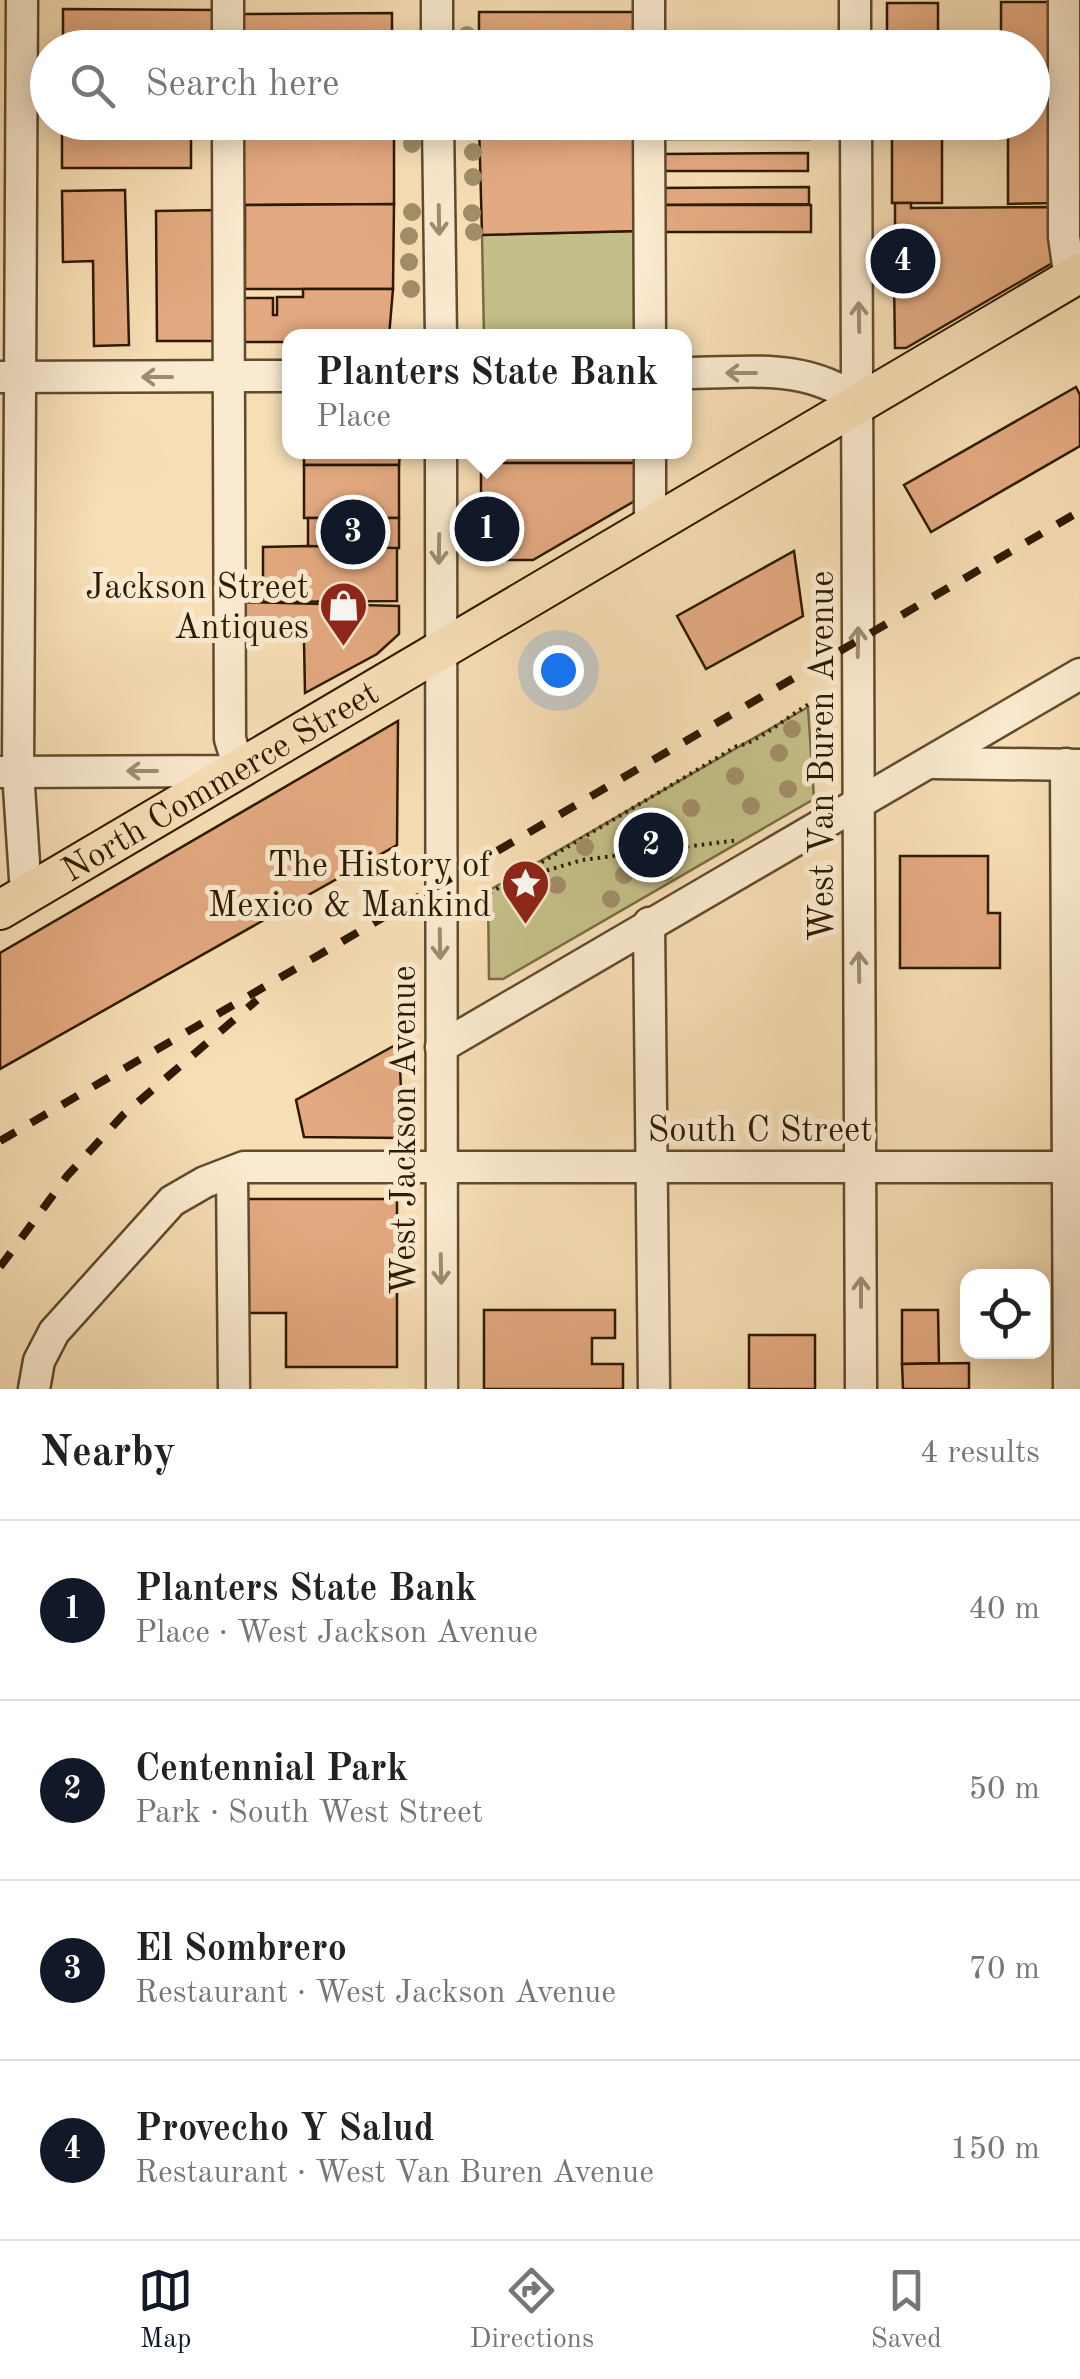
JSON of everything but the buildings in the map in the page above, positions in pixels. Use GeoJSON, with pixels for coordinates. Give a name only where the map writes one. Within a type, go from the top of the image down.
{"type":"FeatureCollection","features":[{"type":"Feature","properties":{"kind":"main road","name":"North Commerce Street"},"geometry":{"type":"LineString","coordinates":[[13,902],[1075,276]]}},
{"type":"Feature","properties":{"kind":"street"},"geometry":{"type":"LineString","coordinates":[[13,902],[9,772],[9,377],[22,0]]}},
{"type":"Feature","properties":{"kind":"street"},"geometry":{"type":"LineString","coordinates":[[228,0],[228,30]]}},
{"type":"Feature","properties":{"kind":"street"},"geometry":{"type":"LineString","coordinates":[[436,0],[437,30]]}},
{"type":"Feature","properties":{"kind":"street"},"geometry":{"type":"LineString","coordinates":[[649,0],[649,30]]}},
{"type":"Feature","properties":{"kind":"street"},"geometry":{"type":"LineString","coordinates":[[855,0],[856,30]]}},
{"type":"Feature","properties":{"kind":"street"},"geometry":{"type":"LineString","coordinates":[[1064,0],[1064,237],[1075,276]]}},
{"type":"Feature","properties":{"kind":"street"},"geometry":{"type":"LineString","coordinates":[[9,772],[240,771],[230,739],[228,140]]}},
{"type":"Feature","properties":{"kind":"street"},"geometry":{"type":"LineString","coordinates":[[438,140],[441,329]]}},
{"type":"Feature","properties":{"kind":"street"},"geometry":{"type":"LineString","coordinates":[[649,140],[650,329]]}},
{"type":"Feature","properties":{"kind":"street","name":"West Van Buren Avenue"},"geometry":{"type":"LineString","coordinates":[[856,140],[861,1389]]}},
{"type":"Feature","properties":{"kind":"street"},"geometry":{"type":"LineString","coordinates":[[692,373],[796,374],[830,381],[860,402]]}},
{"type":"Feature","properties":{"kind":"street"},"geometry":{"type":"LineString","coordinates":[[9,377],[282,376]]}},
{"type":"Feature","properties":{"kind":"street","name":"West Jackson Avenue"},"geometry":{"type":"LineString","coordinates":[[440,459],[442,1389]]}},
{"type":"Feature","properties":{"kind":"street"},"geometry":{"type":"LineString","coordinates":[[650,459],[650,528]]}},
{"type":"Feature","properties":{"kind":"street"},"geometry":{"type":"LineString","coordinates":[[441,1047],[1080,674]]}},
{"type":"Feature","properties":{"kind":"street"},"geometry":{"type":"LineString","coordinates":[[931,764],[1073,764],[1069,1389]]}},
{"type":"Feature","properties":{"kind":"street"},"geometry":{"type":"LineString","coordinates":[[649,923],[654,1389]]}},
{"type":"Feature","properties":{"kind":"street","name":"South C Street"},"geometry":{"type":"LineString","coordinates":[[232,1172],[244,1168],[440,1166],[1073,1167]]}},
{"type":"Feature","properties":{"kind":"street"},"geometry":{"type":"LineString","coordinates":[[34,1387],[39,1361],[54,1332],[172,1201],[232,1172],[234,1389]]}},
{"type":"Feature","properties":{"kind":"path"},"geometry":{"type":"LineString","coordinates":[[490,893],[737,746],[751,744],[766,729],[809,704]]}},
{"type":"Feature","properties":{"kind":"path"},"geometry":{"type":"LineString","coordinates":[[508,882],[582,860],[738,840]]}},
{"type":"Feature","properties":{"kind":"shaded area"},"geometry":{"type":"Polygon","coordinates":[[[639,231],[641,329],[484,329],[482,235],[639,231]]]}},
{"type":"Feature","properties":{"kind":"shaded area"},"geometry":{"type":"Polygon","coordinates":[[[808,707],[814,799],[503,979],[489,979],[488,891],[808,707]]]}},
{"type":"Feature","properties":{"kind":"railway"},"geometry":{"type":"LineString","coordinates":[[0,1141],[1080,511]]}},
{"type":"Feature","properties":{"kind":"railway"},"geometry":{"type":"LineString","coordinates":[[0,1267],[67,1176],[123,1115],[257,1000]]}},
{"type":"Feature","properties":{"kind":"place","name":"Provecho Y Salud"},"geometry":{"type":"Point","coordinates":[903,261]}},
{"type":"Feature","properties":{"kind":"place","name":"Planters State Bank"},"geometry":{"type":"Point","coordinates":[487,529]}},
{"type":"Feature","properties":{"kind":"place","name":"El Sombrero"},"geometry":{"type":"Point","coordinates":[353,532]}},
{"type":"Feature","properties":{"kind":"place","name":"Jackson Street Antiques"},"geometry":{"type":"Point","coordinates":[344,648]}},
{"type":"Feature","properties":{"kind":"place","name":"Centennial Park"},"geometry":{"type":"Point","coordinates":[651,845]}},
{"type":"Feature","properties":{"kind":"place","name":"The History of Mexico & Mankind"},"geometry":{"type":"Point","coordinates":[526,926]}}]}
